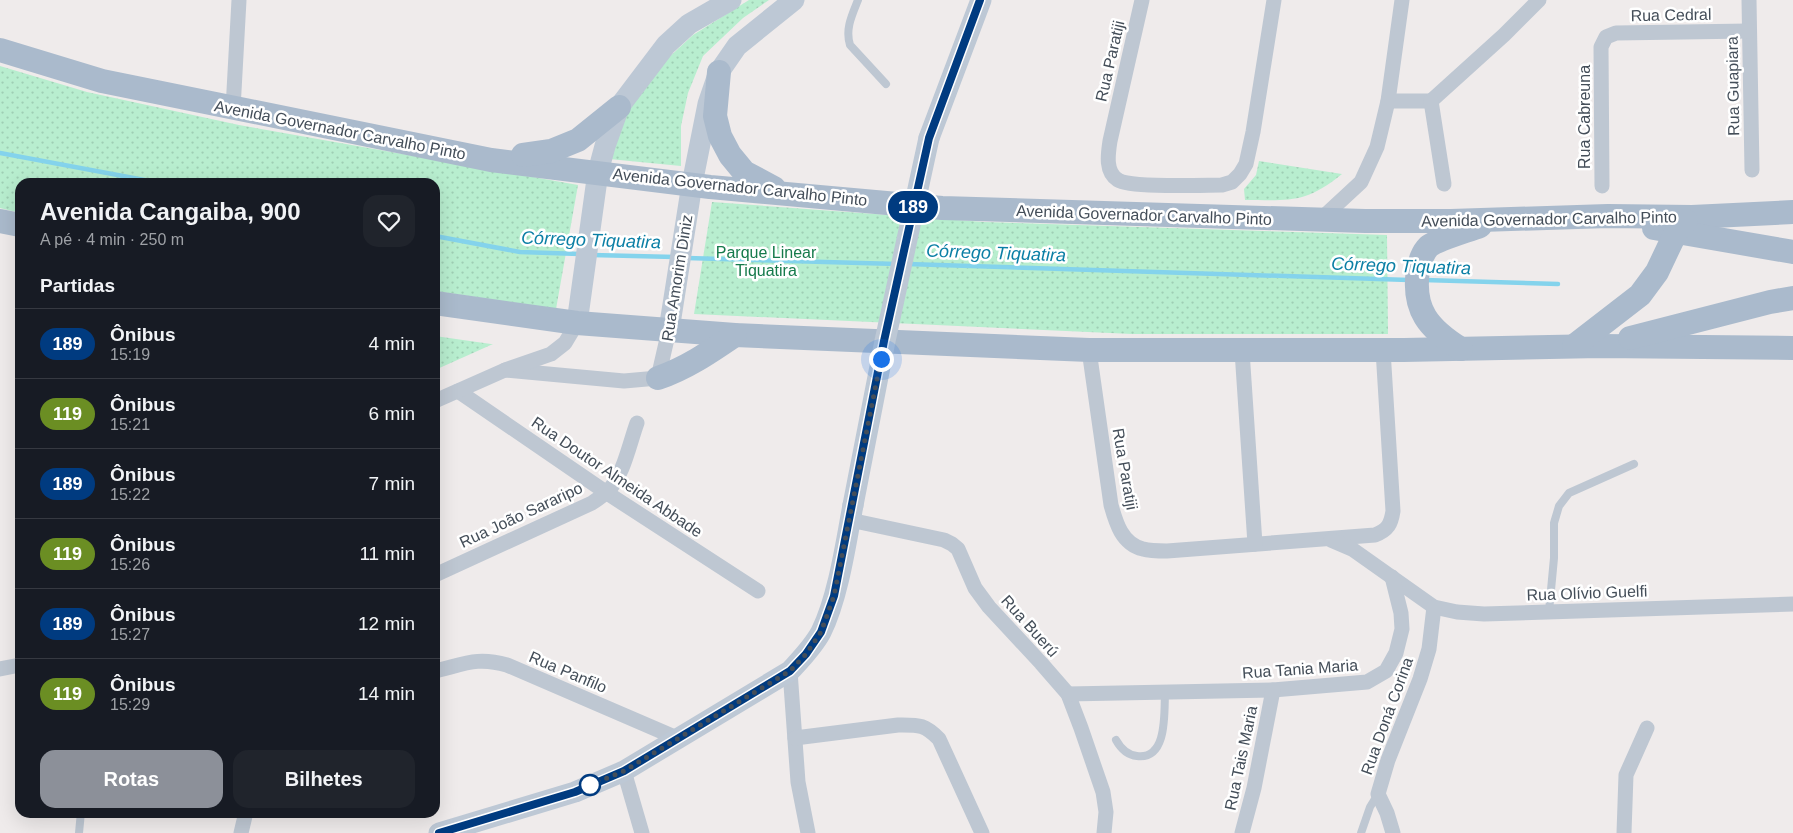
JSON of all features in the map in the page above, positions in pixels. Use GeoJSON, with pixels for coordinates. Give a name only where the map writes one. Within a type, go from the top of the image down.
{"type":"FeatureCollection","features":[{"type":"Feature","properties":{"kind":"main road"},"geometry":{"type":"LineString","coordinates":[[491,160],[551,151],[578,140],[619,107],[666,45],[689,24],[731,0]]}},
{"type":"Feature","properties":{"kind":"main road","name":"Rua Amorim Diniz"},"geometry":{"type":"LineString","coordinates":[[669,330],[690,194],[708,104],[719,72],[737,46],[794,0]]}},
{"type":"Feature","properties":{"kind":"main road"},"geometry":{"type":"LineString","coordinates":[[439,833],[480,828],[624,771],[790,671],[806,654],[821,632],[834,596],[884,341],[929,138],[980,0]]}},
{"type":"Feature","properties":{"kind":"main road","name":"Avenida Governador Carvalho Pinto"},"geometry":{"type":"LineString","coordinates":[[0,50],[102,81],[233,109],[491,160],[690,194],[785,193],[942,208],[1320,220],[1451,221],[1608,216],[1684,224],[1793,212]]}},
{"type":"Feature","properties":{"kind":"main road"},"geometry":{"type":"LineString","coordinates":[[719,72],[716,116],[720,136],[730,155],[744,172],[785,193]]}},
{"type":"Feature","properties":{"kind":"main road"},"geometry":{"type":"LineString","coordinates":[[578,313],[597,179],[605,146],[619,107]]}},
{"type":"Feature","properties":{"kind":"main road"},"geometry":{"type":"LineString","coordinates":[[1461,349],[1443,338],[1432,328],[1421,311],[1416,285],[1420,258],[1430,246],[1498,219]]}},
{"type":"Feature","properties":{"kind":"main road"},"geometry":{"type":"LineString","coordinates":[[0,221],[15,224]]}},
{"type":"Feature","properties":{"kind":"main road"},"geometry":{"type":"LineString","coordinates":[[1574,346],[1640,295],[1657,272],[1684,224],[1793,252]]}},
{"type":"Feature","properties":{"kind":"main road"},"geometry":{"type":"LineString","coordinates":[[1600,346],[1770,302],[1793,298]]}},
{"type":"Feature","properties":{"kind":"main road"},"geometry":{"type":"LineString","coordinates":[[440,303],[578,313],[669,330],[929,344],[1089,350],[1383,350],[1574,346],[1793,348]]}},
{"type":"Feature","properties":{"kind":"main road"},"geometry":{"type":"LineString","coordinates":[[658,378],[679,371],[709,353],[735,334]]}},
{"type":"Feature","properties":{"kind":"street"},"geometry":{"type":"LineString","coordinates":[[233,109],[239,0]]}},
{"type":"Feature","properties":{"kind":"street","name":"Rua Paratiji"},"geometry":{"type":"LineString","coordinates":[[1142,0],[1110,141],[1108,158],[1111,173],[1119,181],[1136,184],[1222,185],[1232,182],[1246,164],[1253,132],[1274,0]]}},
{"type":"Feature","properties":{"kind":"street"},"geometry":{"type":"LineString","coordinates":[[1320,220],[1362,182],[1377,147],[1388,101],[1402,0]]}},
{"type":"Feature","properties":{"kind":"street"},"geometry":{"type":"LineString","coordinates":[[1388,101],[1431,101],[1504,35],[1539,0]]}},
{"type":"Feature","properties":{"kind":"street","name":"Rua Guapiara"},"geometry":{"type":"LineString","coordinates":[[1749,0],[1752,170]]}},
{"type":"Feature","properties":{"kind":"street","name":"Rua Cedral"},"geometry":{"type":"LineString","coordinates":[[1601,47],[1606,37],[1616,33],[1749,31]]}},
{"type":"Feature","properties":{"kind":"street","name":"Rua Cabreuna"},"geometry":{"type":"LineString","coordinates":[[1601,47],[1602,186]]}},
{"type":"Feature","properties":{"kind":"street"},"geometry":{"type":"LineString","coordinates":[[1431,101],[1444,184]]}},
{"type":"Feature","properties":{"kind":"street"},"geometry":{"type":"LineString","coordinates":[[440,399],[505,370],[558,350],[565,343],[578,313]]}},
{"type":"Feature","properties":{"kind":"street","name":"Rua Amorim Diniz"},"geometry":{"type":"LineString","coordinates":[[658,378],[669,330]]}},
{"type":"Feature","properties":{"kind":"street","name":"Rua Paratiji"},"geometry":{"type":"LineString","coordinates":[[1089,350],[1111,505],[1118,529],[1128,542],[1142,549],[1167,551],[1326,538],[1375,536],[1386,530],[1391,522],[1392,511],[1383,350]]}},
{"type":"Feature","properties":{"kind":"street"},"geometry":{"type":"LineString","coordinates":[[1242,351],[1255,544]]}},
{"type":"Feature","properties":{"kind":"street"},"geometry":{"type":"LineString","coordinates":[[505,370],[624,381],[658,378]]}},
{"type":"Feature","properties":{"kind":"street","name":"Rua Doutor Almeida Abbade"},"geometry":{"type":"LineString","coordinates":[[458,391],[607,493],[758,591]]}},
{"type":"Feature","properties":{"kind":"street","name":"Rua João Sararipo"},"geometry":{"type":"LineString","coordinates":[[440,573],[592,503],[607,493],[621,469],[637,423]]}},
{"type":"Feature","properties":{"kind":"street","name":"Rua Buerú"},"geometry":{"type":"LineString","coordinates":[[851,513],[944,540],[958,548],[975,588],[989,607],[1068,694],[1104,792],[1106,812],[1104,833]]}},
{"type":"Feature","properties":{"kind":"street"},"geometry":{"type":"LineString","coordinates":[[1326,538],[1352,549],[1392,578]]}},
{"type":"Feature","properties":{"kind":"street","name":"Rua Olívio Guelfi"},"geometry":{"type":"LineString","coordinates":[[1392,578],[1434,607],[1457,612],[1484,614],[1793,604]]}},
{"type":"Feature","properties":{"kind":"street","name":"Rua Tania Maria"},"geometry":{"type":"LineString","coordinates":[[1068,694],[1273,690],[1367,682],[1386,671],[1396,654],[1402,628],[1401,613],[1392,578]]}},
{"type":"Feature","properties":{"kind":"street","name":"Rua Doná Corina"},"geometry":{"type":"LineString","coordinates":[[1393,833],[1387,813],[1378,794],[1388,760],[1427,657],[1434,607]]}},
{"type":"Feature","properties":{"kind":"street","name":"Rua Panfilo"},"geometry":{"type":"LineString","coordinates":[[440,670],[472,661],[490,660],[507,665],[679,739]]}},
{"type":"Feature","properties":{"kind":"street"},"geometry":{"type":"LineString","coordinates":[[0,668],[15,666]]}},
{"type":"Feature","properties":{"kind":"street"},"geometry":{"type":"LineString","coordinates":[[790,671],[798,782],[808,833]]}},
{"type":"Feature","properties":{"kind":"street","name":"Rua Tais Maria"},"geometry":{"type":"LineString","coordinates":[[1242,833],[1254,788],[1273,690]]}},
{"type":"Feature","properties":{"kind":"street"},"geometry":{"type":"LineString","coordinates":[[795,738],[898,724],[927,728],[939,739],[982,833]]}},
{"type":"Feature","properties":{"kind":"street"},"geometry":{"type":"LineString","coordinates":[[1624,833],[1626,775],[1646,728]]}},
{"type":"Feature","properties":{"kind":"street"},"geometry":{"type":"LineString","coordinates":[[624,771],[642,833]]}},
{"type":"Feature","properties":{"kind":"street"},"geometry":{"type":"LineString","coordinates":[[241,833],[245,818]]}},
{"type":"Feature","properties":{"kind":"lane"},"geometry":{"type":"LineString","coordinates":[[858,0],[848,30],[848,39],[850,45],[886,84]]}},
{"type":"Feature","properties":{"kind":"lane"},"geometry":{"type":"LineString","coordinates":[[1549,611],[1554,558],[1554,523],[1559,506],[1569,493],[1634,464]]}},
{"type":"Feature","properties":{"kind":"lane"},"geometry":{"type":"LineString","coordinates":[[1116,740],[1120,748],[1137,756],[1146,756],[1154,751],[1160,744],[1162,735],[1165,692]]}},
{"type":"Feature","properties":{"kind":"lane"},"geometry":{"type":"LineString","coordinates":[[1362,833],[1370,808],[1378,794]]}},
{"type":"Feature","properties":{"kind":"lane"},"geometry":{"type":"LineString","coordinates":[[79,833],[80,818]]}},
{"type":"Feature","properties":{"kind":"green space"},"geometry":{"type":"Polygon","coordinates":[[[749,0],[769,0],[743,18],[703,56],[688,93],[681,126],[681,166],[609,159],[625,114],[654,71],[693,35],[749,0]]]}},
{"type":"Feature","properties":{"kind":"green space"},"geometry":{"type":"Polygon","coordinates":[[[0,66],[87,92],[239,125],[578,185],[556,309],[440,292],[440,178],[15,178],[15,212],[0,208],[0,66]]]}},
{"type":"Feature","properties":{"kind":"green space"},"geometry":{"type":"Polygon","coordinates":[[[1259,161],[1342,174],[1318,191],[1296,198],[1286,200],[1245,200],[1244,189],[1256,175],[1259,161]]]}},
{"type":"Feature","properties":{"kind":"green space","name":"Parque Linear Tiquatira"},"geometry":{"type":"Polygon","coordinates":[[[712,202],[984,222],[1387,235],[1388,334],[1132,334],[694,314],[712,202]]]}},
{"type":"Feature","properties":{"kind":"green space"},"geometry":{"type":"Polygon","coordinates":[[[440,337],[493,344],[440,368],[440,337]]]}},
{"type":"Feature","properties":{"kind":"waterway","name":"Córrego Tiquatira"},"geometry":{"type":"LineString","coordinates":[[0,153],[134,178]]}},
{"type":"Feature","properties":{"kind":"waterway","name":"Córrego Tiquatira"},"geometry":{"type":"LineString","coordinates":[[440,237],[520,252],[580,254]]}},
{"type":"Feature","properties":{"kind":"waterway","name":"Córrego Tiquatira"},"geometry":{"type":"LineString","coordinates":[[592,255],[675,257]]}},
{"type":"Feature","properties":{"kind":"waterway","name":"Córrego Tiquatira"},"geometry":{"type":"LineString","coordinates":[[687,258],[897,264]]}},
{"type":"Feature","properties":{"kind":"waterway","name":"Córrego Tiquatira"},"geometry":{"type":"LineString","coordinates":[[907,264],[1409,280]]}},
{"type":"Feature","properties":{"kind":"waterway","name":"Córrego Tiquatira"},"geometry":{"type":"LineString","coordinates":[[1424,280],[1558,284]]}},
{"type":"Feature","properties":{"kind":"bus line","name":"189"},"geometry":{"type":"LineString","coordinates":[[439,833],[575,792],[624,771],[790,671],[806,654],[821,632],[834,596],[884,341],[929,138],[980,0]]}},
{"type":"Feature","properties":{"kind":"route"},"geometry":{"type":"LineString","coordinates":[[590,785],[624,771],[679,739],[790,671],[806,654],[821,632],[834,596],[881,359]]}}]}
